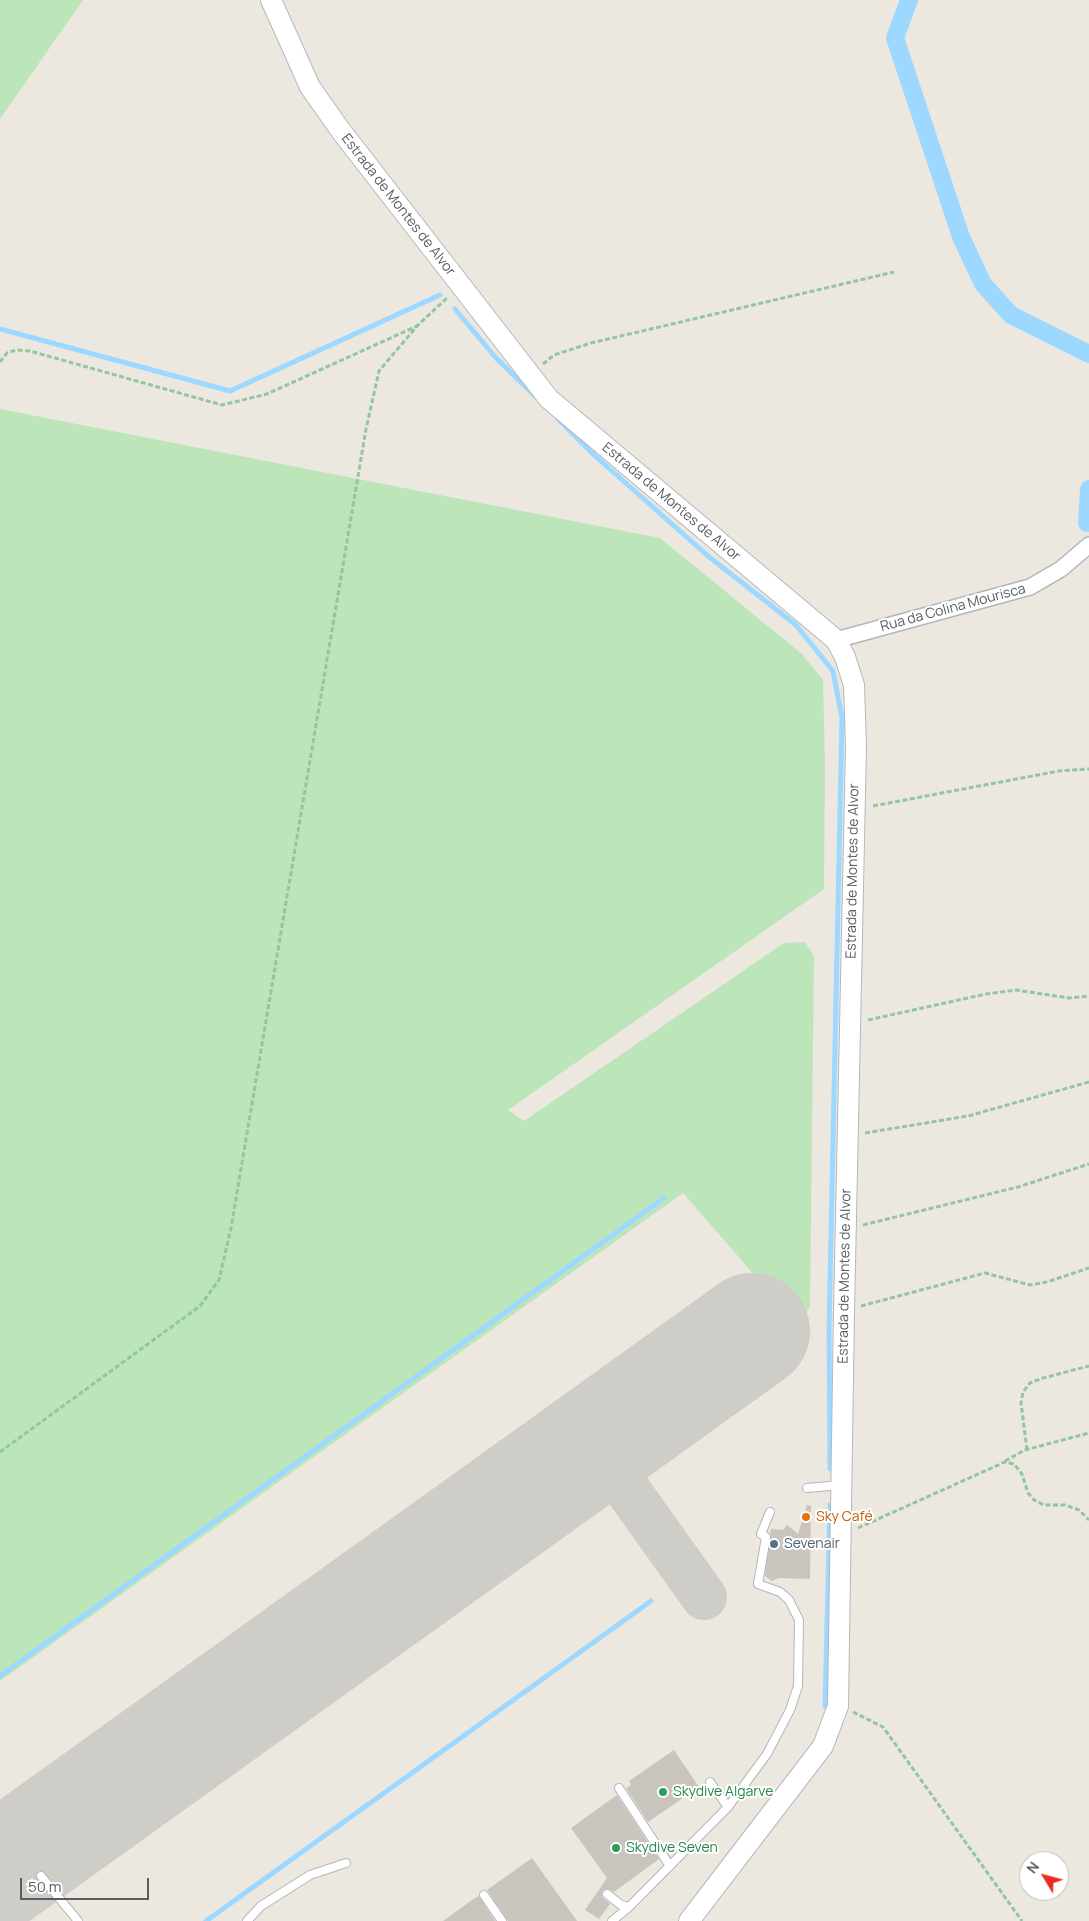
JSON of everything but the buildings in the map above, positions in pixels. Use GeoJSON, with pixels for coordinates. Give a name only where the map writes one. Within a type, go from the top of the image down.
{"type":"FeatureCollection","features":[{"type":"Feature","properties":{"kind":"street","name":"Estrada de Montes de Alvor"},"geometry":{"type":"LineString","coordinates":[[271,0],[310,87],[341,131],[548,399],[836,640],[845,657],[854,685],[856,746],[845,1230],[838,1706],[823,1746],[689,1921]]}},
{"type":"Feature","properties":{"kind":"street","name":"Rua da Colina Mourisca"},"geometry":{"type":"LineString","coordinates":[[836,640],[1030,587],[1061,569],[1089,546]]}},
{"type":"Feature","properties":{"kind":"lane"},"geometry":{"type":"LineString","coordinates":[[807,1488],[842,1485]]}},
{"type":"Feature","properties":{"kind":"lane"},"geometry":{"type":"LineString","coordinates":[[612,1921],[629,1907],[728,1807],[767,1754],[790,1710],[798,1686],[799,1620],[790,1600],[780,1592],[758,1584],[766,1537],[761,1534],[770,1512]]}},
{"type":"Feature","properties":{"kind":"lane"},"geometry":{"type":"LineString","coordinates":[[710,1782],[728,1807]]}},
{"type":"Feature","properties":{"kind":"lane"},"geometry":{"type":"LineString","coordinates":[[619,1788],[670,1866]]}},
{"type":"Feature","properties":{"kind":"lane"},"geometry":{"type":"LineString","coordinates":[[247,1921],[261,1906],[310,1875],[346,1862]]}},
{"type":"Feature","properties":{"kind":"lane"},"geometry":{"type":"LineString","coordinates":[[40,1876],[78,1921]]}},
{"type":"Feature","properties":{"kind":"lane"},"geometry":{"type":"LineString","coordinates":[[606,1894],[621,1905],[629,1907]]}},
{"type":"Feature","properties":{"kind":"lane"},"geometry":{"type":"LineString","coordinates":[[484,1895],[502,1921]]}},
{"type":"Feature","properties":{"kind":"path"},"geometry":{"type":"LineString","coordinates":[[529,375],[554,355],[591,343],[894,272]]}},
{"type":"Feature","properties":{"kind":"path"},"geometry":{"type":"LineString","coordinates":[[0,1452],[200,1306],[219,1280],[231,1228],[366,429],[379,371],[418,325],[460,285]]}},
{"type":"Feature","properties":{"kind":"path"},"geometry":{"type":"LineString","coordinates":[[0,362],[7,353],[16,350],[30,351],[222,405],[267,394],[418,325]]}},
{"type":"Feature","properties":{"kind":"path"},"geometry":{"type":"LineString","coordinates":[[855,809],[1059,771],[1089,769]]}},
{"type":"Feature","properties":{"kind":"path"},"geometry":{"type":"LineString","coordinates":[[850,1024],[939,1003],[1016,990],[1069,998],[1089,996]]}},
{"type":"Feature","properties":{"kind":"path"},"geometry":{"type":"LineString","coordinates":[[848,1136],[968,1116],[1089,1082]]}},
{"type":"Feature","properties":{"kind":"path"},"geometry":{"type":"LineString","coordinates":[[845,1230],[1018,1187],[1089,1164]]}},
{"type":"Feature","properties":{"kind":"path"},"geometry":{"type":"LineString","coordinates":[[844,1311],[985,1273],[1030,1285],[1047,1282],[1089,1268]]}},
{"type":"Feature","properties":{"kind":"path"},"geometry":{"type":"LineString","coordinates":[[1027,1450],[1021,1402],[1022,1392],[1030,1383],[1089,1366]]}},
{"type":"Feature","properties":{"kind":"path"},"geometry":{"type":"LineString","coordinates":[[842,1536],[1005,1462],[1027,1450],[1089,1433]]}},
{"type":"Feature","properties":{"kind":"path"},"geometry":{"type":"LineString","coordinates":[[1005,1462],[1014,1464],[1022,1474],[1028,1493],[1034,1500],[1044,1505],[1065,1505],[1079,1510],[1089,1520]]}},
{"type":"Feature","properties":{"kind":"path"},"geometry":{"type":"LineString","coordinates":[[838,1706],[883,1727],[1022,1921]]}},
{"type":"Feature","properties":{"kind":"green space"},"geometry":{"type":"Polygon","coordinates":[[[0,0],[83,0],[0,119],[0,0]]]}},
{"type":"Feature","properties":{"kind":"green space"},"geometry":{"type":"Polygon","coordinates":[[[0,409],[660,538],[802,654],[823,680],[825,764],[824,889],[508,1110],[524,1121],[784,943],[805,942],[814,956],[810,1307],[797,1324],[683,1193],[0,1681],[0,409]]]}},
{"type":"Feature","properties":{"kind":"waterway"},"geometry":{"type":"LineString","coordinates":[[909,0],[895,38],[961,237],[983,284],[1011,315],[1089,354]]}},
{"type":"Feature","properties":{"kind":"waterway"},"geometry":{"type":"LineString","coordinates":[[0,329],[230,391],[440,295]]}},
{"type":"Feature","properties":{"kind":"waterway"},"geometry":{"type":"LineString","coordinates":[[455,309],[496,358],[535,396]]}},
{"type":"Feature","properties":{"kind":"waterway"},"geometry":{"type":"LineString","coordinates":[[558,419],[593,454],[708,556],[796,625],[833,671],[842,718],[829,1330],[830,1469]]}},
{"type":"Feature","properties":{"kind":"waterway"},"geometry":{"type":"LineString","coordinates":[[1087,523],[1089,489]]}},
{"type":"Feature","properties":{"kind":"waterway"},"geometry":{"type":"LineString","coordinates":[[0,1676],[664,1198]]}},
{"type":"Feature","properties":{"kind":"waterway"},"geometry":{"type":"LineString","coordinates":[[825,1706],[830,1505]]}},
{"type":"Feature","properties":{"kind":"waterway"},"geometry":{"type":"LineString","coordinates":[[206,1921],[651,1601]]}},
{"type":"Feature","properties":{"kind":"taxiway"},"geometry":{"type":"LineString","coordinates":[[610,1433],[605,1445],[607,1461],[704,1597]]}},
{"type":"Feature","properties":{"kind":"runway"},"geometry":{"type":"LineString","coordinates":[[0,1871],[752,1331]]}},
{"type":"Feature","properties":{"kind":"place","name":"Sky Café"},"geometry":{"type":"Point","coordinates":[806,1517]}},
{"type":"Feature","properties":{"kind":"place","name":"Sevenair"},"geometry":{"type":"Point","coordinates":[774,1544]}},
{"type":"Feature","properties":{"kind":"place","name":"Skydive Algarve"},"geometry":{"type":"Point","coordinates":[663,1792]}},
{"type":"Feature","properties":{"kind":"place","name":"Skydive Seven"},"geometry":{"type":"Point","coordinates":[616,1848]}}]}
